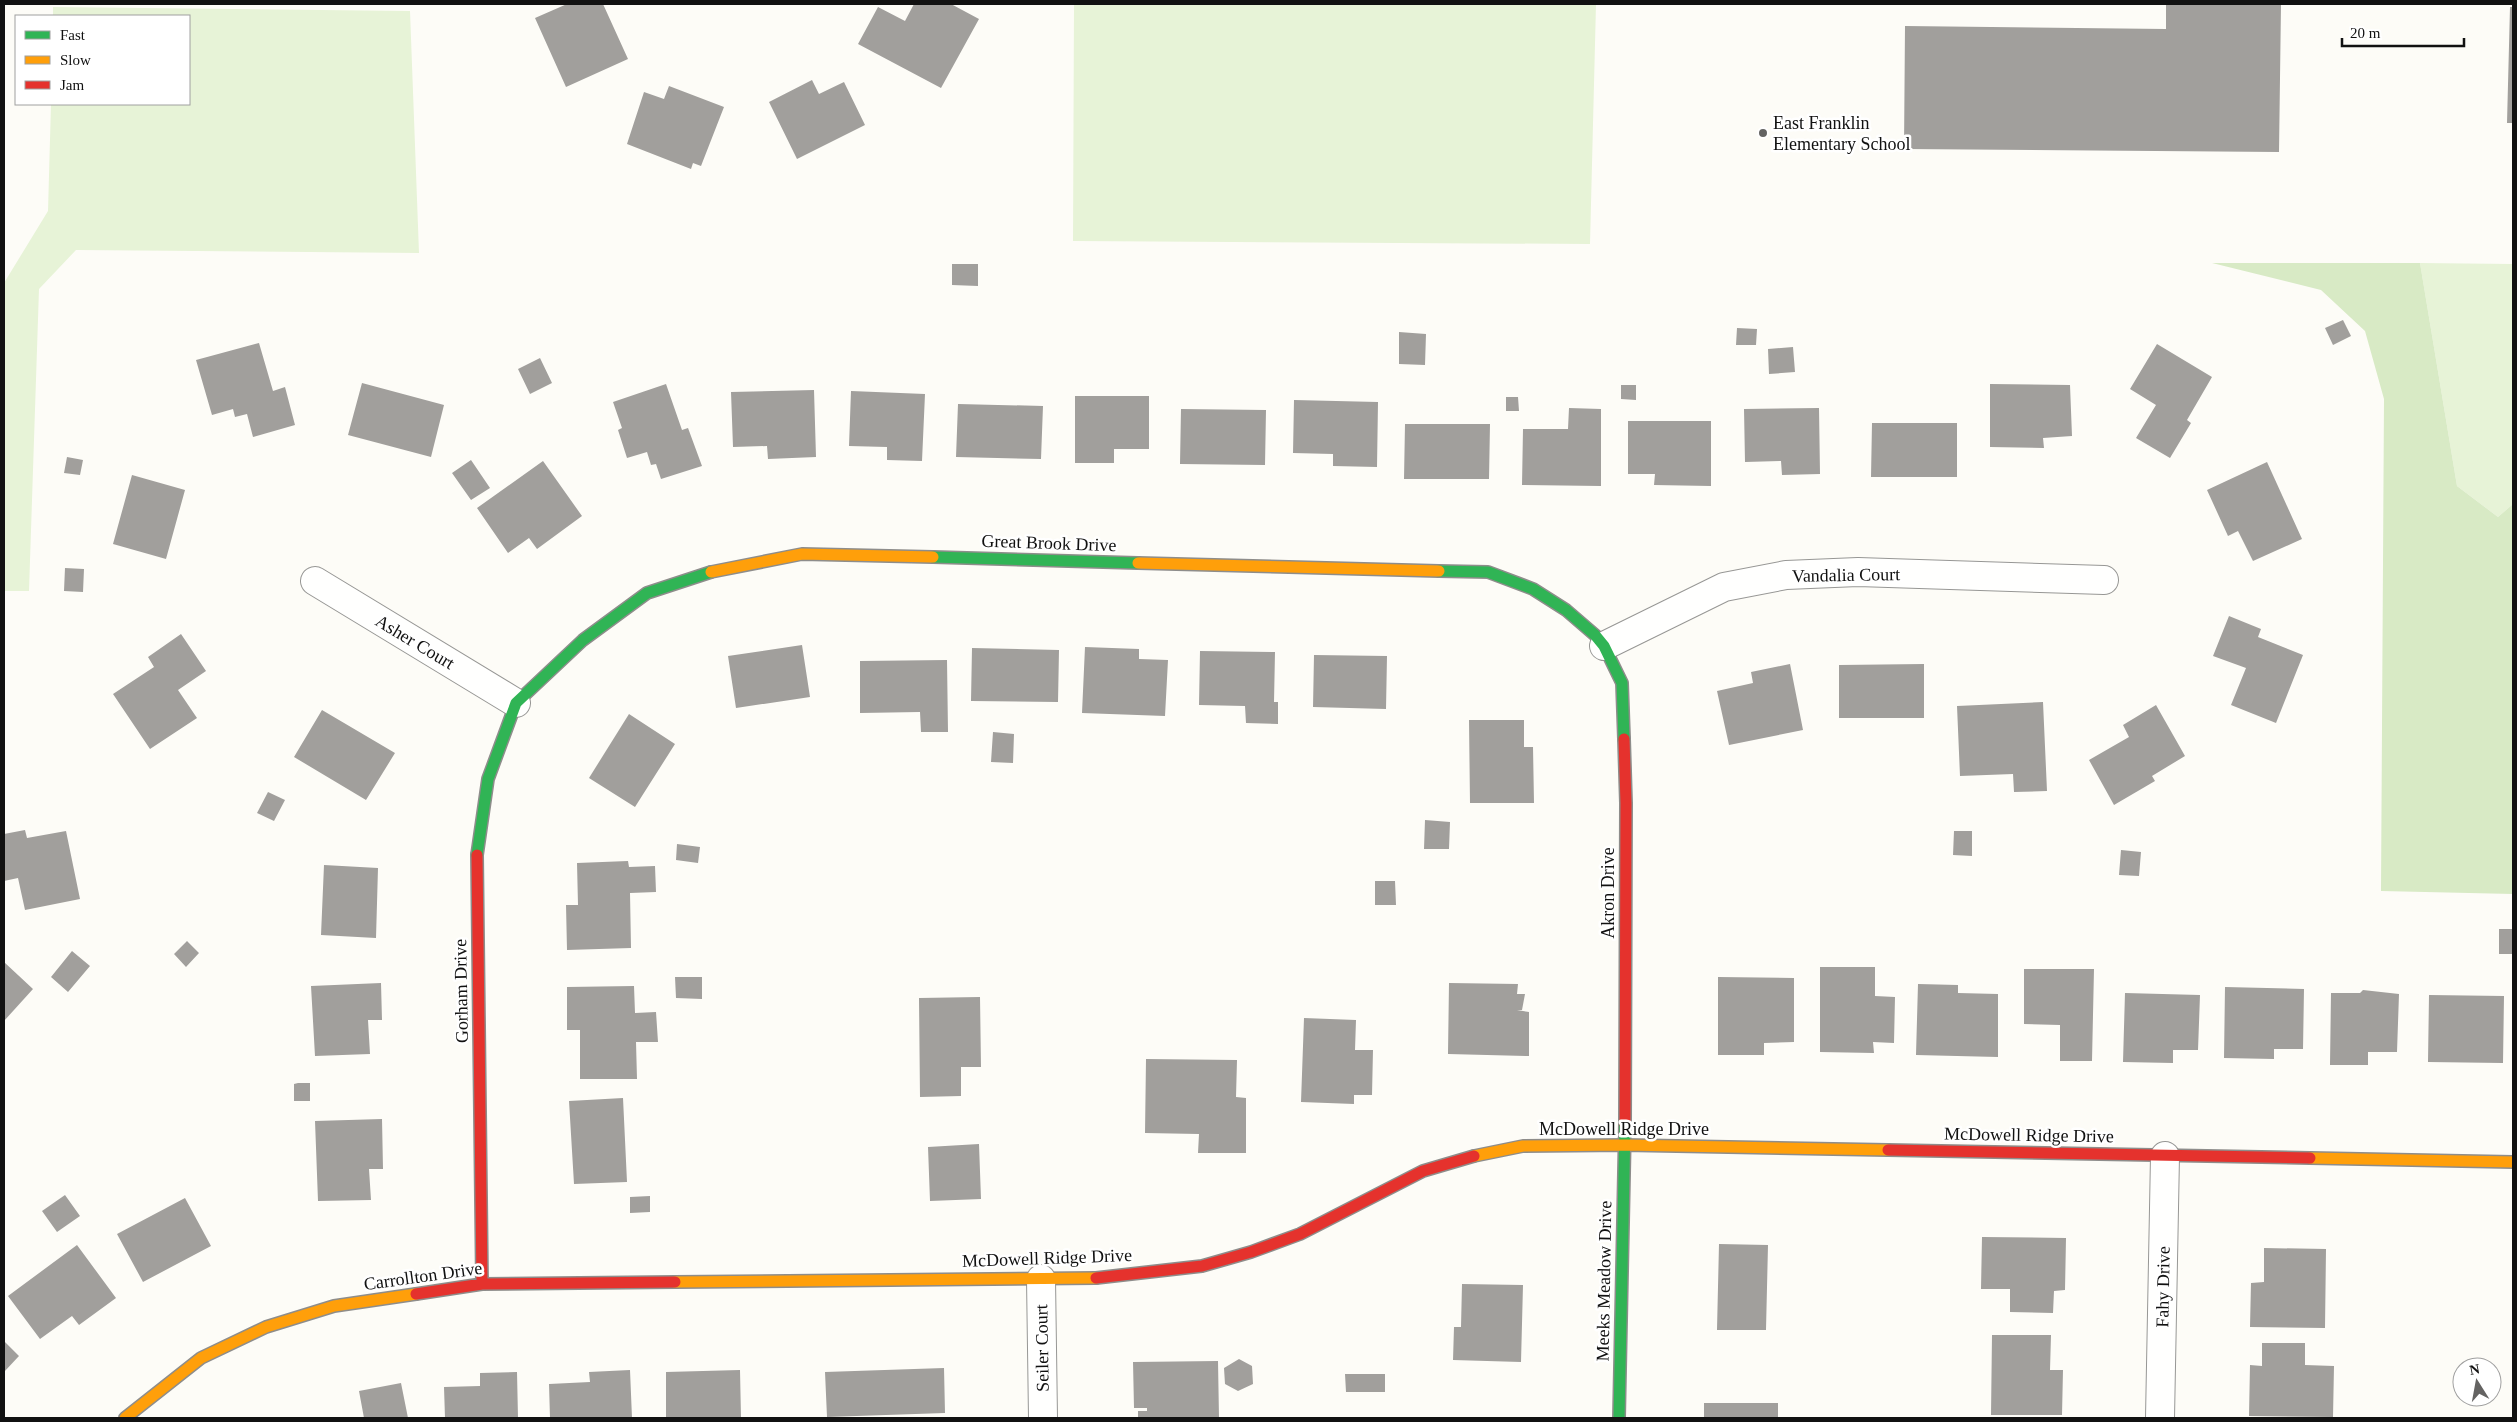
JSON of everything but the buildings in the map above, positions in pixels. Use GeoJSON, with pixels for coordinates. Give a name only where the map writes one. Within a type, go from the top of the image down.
{"type":"FeatureCollection","features":[{"type":"Feature","properties":{"kind":"street","name":"Great Brook Drive"},"geometry":{"type":"LineString","coordinates":[[516,703],[583,640],[648,593],[721,569],[802,554],[1488,572],[1534,589],[1566,610],[1595,635],[1604,646]]}},
{"type":"Feature","properties":{"kind":"street","name":"Vandalia Court"},"geometry":{"type":"LineString","coordinates":[[1604,646],[1724,587],[1786,575],[1858,572],[2104,580]]}},
{"type":"Feature","properties":{"kind":"street","name":"Asher Court"},"geometry":{"type":"LineString","coordinates":[[315,581],[516,703]]}},
{"type":"Feature","properties":{"kind":"street","name":"Akron Drive"},"geometry":{"type":"LineString","coordinates":[[1604,646],[1622,682],[1626,737],[1624,1145]]}},
{"type":"Feature","properties":{"kind":"street","name":"Gorham Drive"},"geometry":{"type":"LineString","coordinates":[[482,1284],[476,860],[488,779],[516,703]]}},
{"type":"Feature","properties":{"kind":"street","name":"McDowell Ridge Drive"},"geometry":{"type":"LineString","coordinates":[[758,1280],[1096,1278],[1202,1266],[1251,1252],[1300,1234],[1423,1171],[1470,1157],[1522,1146],[1624,1145],[2513,1162]]}},
{"type":"Feature","properties":{"kind":"street","name":"Meeks Meadow Drive"},"geometry":{"type":"LineString","coordinates":[[1620,1418],[1624,1145]]}},
{"type":"Feature","properties":{"kind":"street","name":"Fahy Drive"},"geometry":{"type":"LineString","coordinates":[[2160,1418],[2165,1156]]}},
{"type":"Feature","properties":{"kind":"street","name":"Seiler Court"},"geometry":{"type":"LineString","coordinates":[[1041,1279],[1044,1418]]}},
{"type":"Feature","properties":{"kind":"street","name":"Carrollton Drive"},"geometry":{"type":"LineString","coordinates":[[125,1418],[201,1358],[266,1327],[334,1306],[482,1284],[758,1280]]}},
{"type":"Feature","properties":{"kind":"green space"},"geometry":{"type":"Polygon","coordinates":[[[1074,4],[1596,4],[1590,244],[1073,241],[1074,4]]]}},
{"type":"Feature","properties":{"kind":"green space"},"geometry":{"type":"Polygon","coordinates":[[[53,7],[410,11],[419,253],[76,250],[39,289],[29,591],[4,591],[4,283],[48,211],[51,105],[190,105],[190,15],[53,15],[53,7]]]}},
{"type":"Feature","properties":{"kind":"green space"},"geometry":{"type":"Polygon","coordinates":[[[2212,263],[2420,263],[2457,486],[2498,517],[2513,504],[2513,894],[2381,891],[2384,399],[2365,331],[2321,290],[2212,263]]]}},
{"type":"Feature","properties":{"kind":"green space"},"geometry":{"type":"Polygon","coordinates":[[[2420,263],[2513,264],[2513,504],[2498,517],[2457,486],[2420,263]]]}},
{"type":"Feature","properties":{"kind":"traffic: fast"},"geometry":{"type":"LineString","coordinates":[[933,557],[1138,563]]}},
{"type":"Feature","properties":{"kind":"traffic: fast"},"geometry":{"type":"LineString","coordinates":[[1439,571],[1488,572],[1533,589],[1566,610],[1595,635],[1604,646],[1622,683],[1624,739]]}},
{"type":"Feature","properties":{"kind":"traffic: fast"},"geometry":{"type":"LineString","coordinates":[[477,855],[488,779],[516,703],[583,640],[647,593],[711,572]]}},
{"type":"Feature","properties":{"kind":"traffic: fast"},"geometry":{"type":"LineString","coordinates":[[1619,1418],[1625,1124]]}},
{"type":"Feature","properties":{"kind":"traffic: slow"},"geometry":{"type":"LineString","coordinates":[[711,572],[802,554],[933,557]]}},
{"type":"Feature","properties":{"kind":"traffic: slow"},"geometry":{"type":"LineString","coordinates":[[1138,563],[1439,571]]}},
{"type":"Feature","properties":{"kind":"traffic: slow"},"geometry":{"type":"LineString","coordinates":[[1474,1156],[1523,1146],[1625,1145],[1888,1150]]}},
{"type":"Feature","properties":{"kind":"traffic: slow"},"geometry":{"type":"LineString","coordinates":[[2310,1158],[2513,1162]]}},
{"type":"Feature","properties":{"kind":"traffic: slow"},"geometry":{"type":"LineString","coordinates":[[675,1282],[1096,1278]]}},
{"type":"Feature","properties":{"kind":"traffic: slow"},"geometry":{"type":"LineString","coordinates":[[125,1418],[201,1358],[266,1327],[334,1306],[416,1294]]}},
{"type":"Feature","properties":{"kind":"traffic: jam"},"geometry":{"type":"LineString","coordinates":[[1624,739],[1626,803],[1625,1124]]}},
{"type":"Feature","properties":{"kind":"traffic: jam"},"geometry":{"type":"LineString","coordinates":[[477,855],[482,1284]]}},
{"type":"Feature","properties":{"kind":"traffic: jam"},"geometry":{"type":"LineString","coordinates":[[1888,1150],[2310,1158]]}},
{"type":"Feature","properties":{"kind":"traffic: jam"},"geometry":{"type":"LineString","coordinates":[[1096,1278],[1202,1266],[1251,1252],[1300,1234],[1423,1171],[1474,1156]]}},
{"type":"Feature","properties":{"kind":"traffic: jam"},"geometry":{"type":"LineString","coordinates":[[416,1294],[482,1284],[675,1282]]}},
{"type":"Feature","properties":{"kind":"place","name":"East Franklin Elementary School"},"geometry":{"type":"Point","coordinates":[1763,133]}}]}
